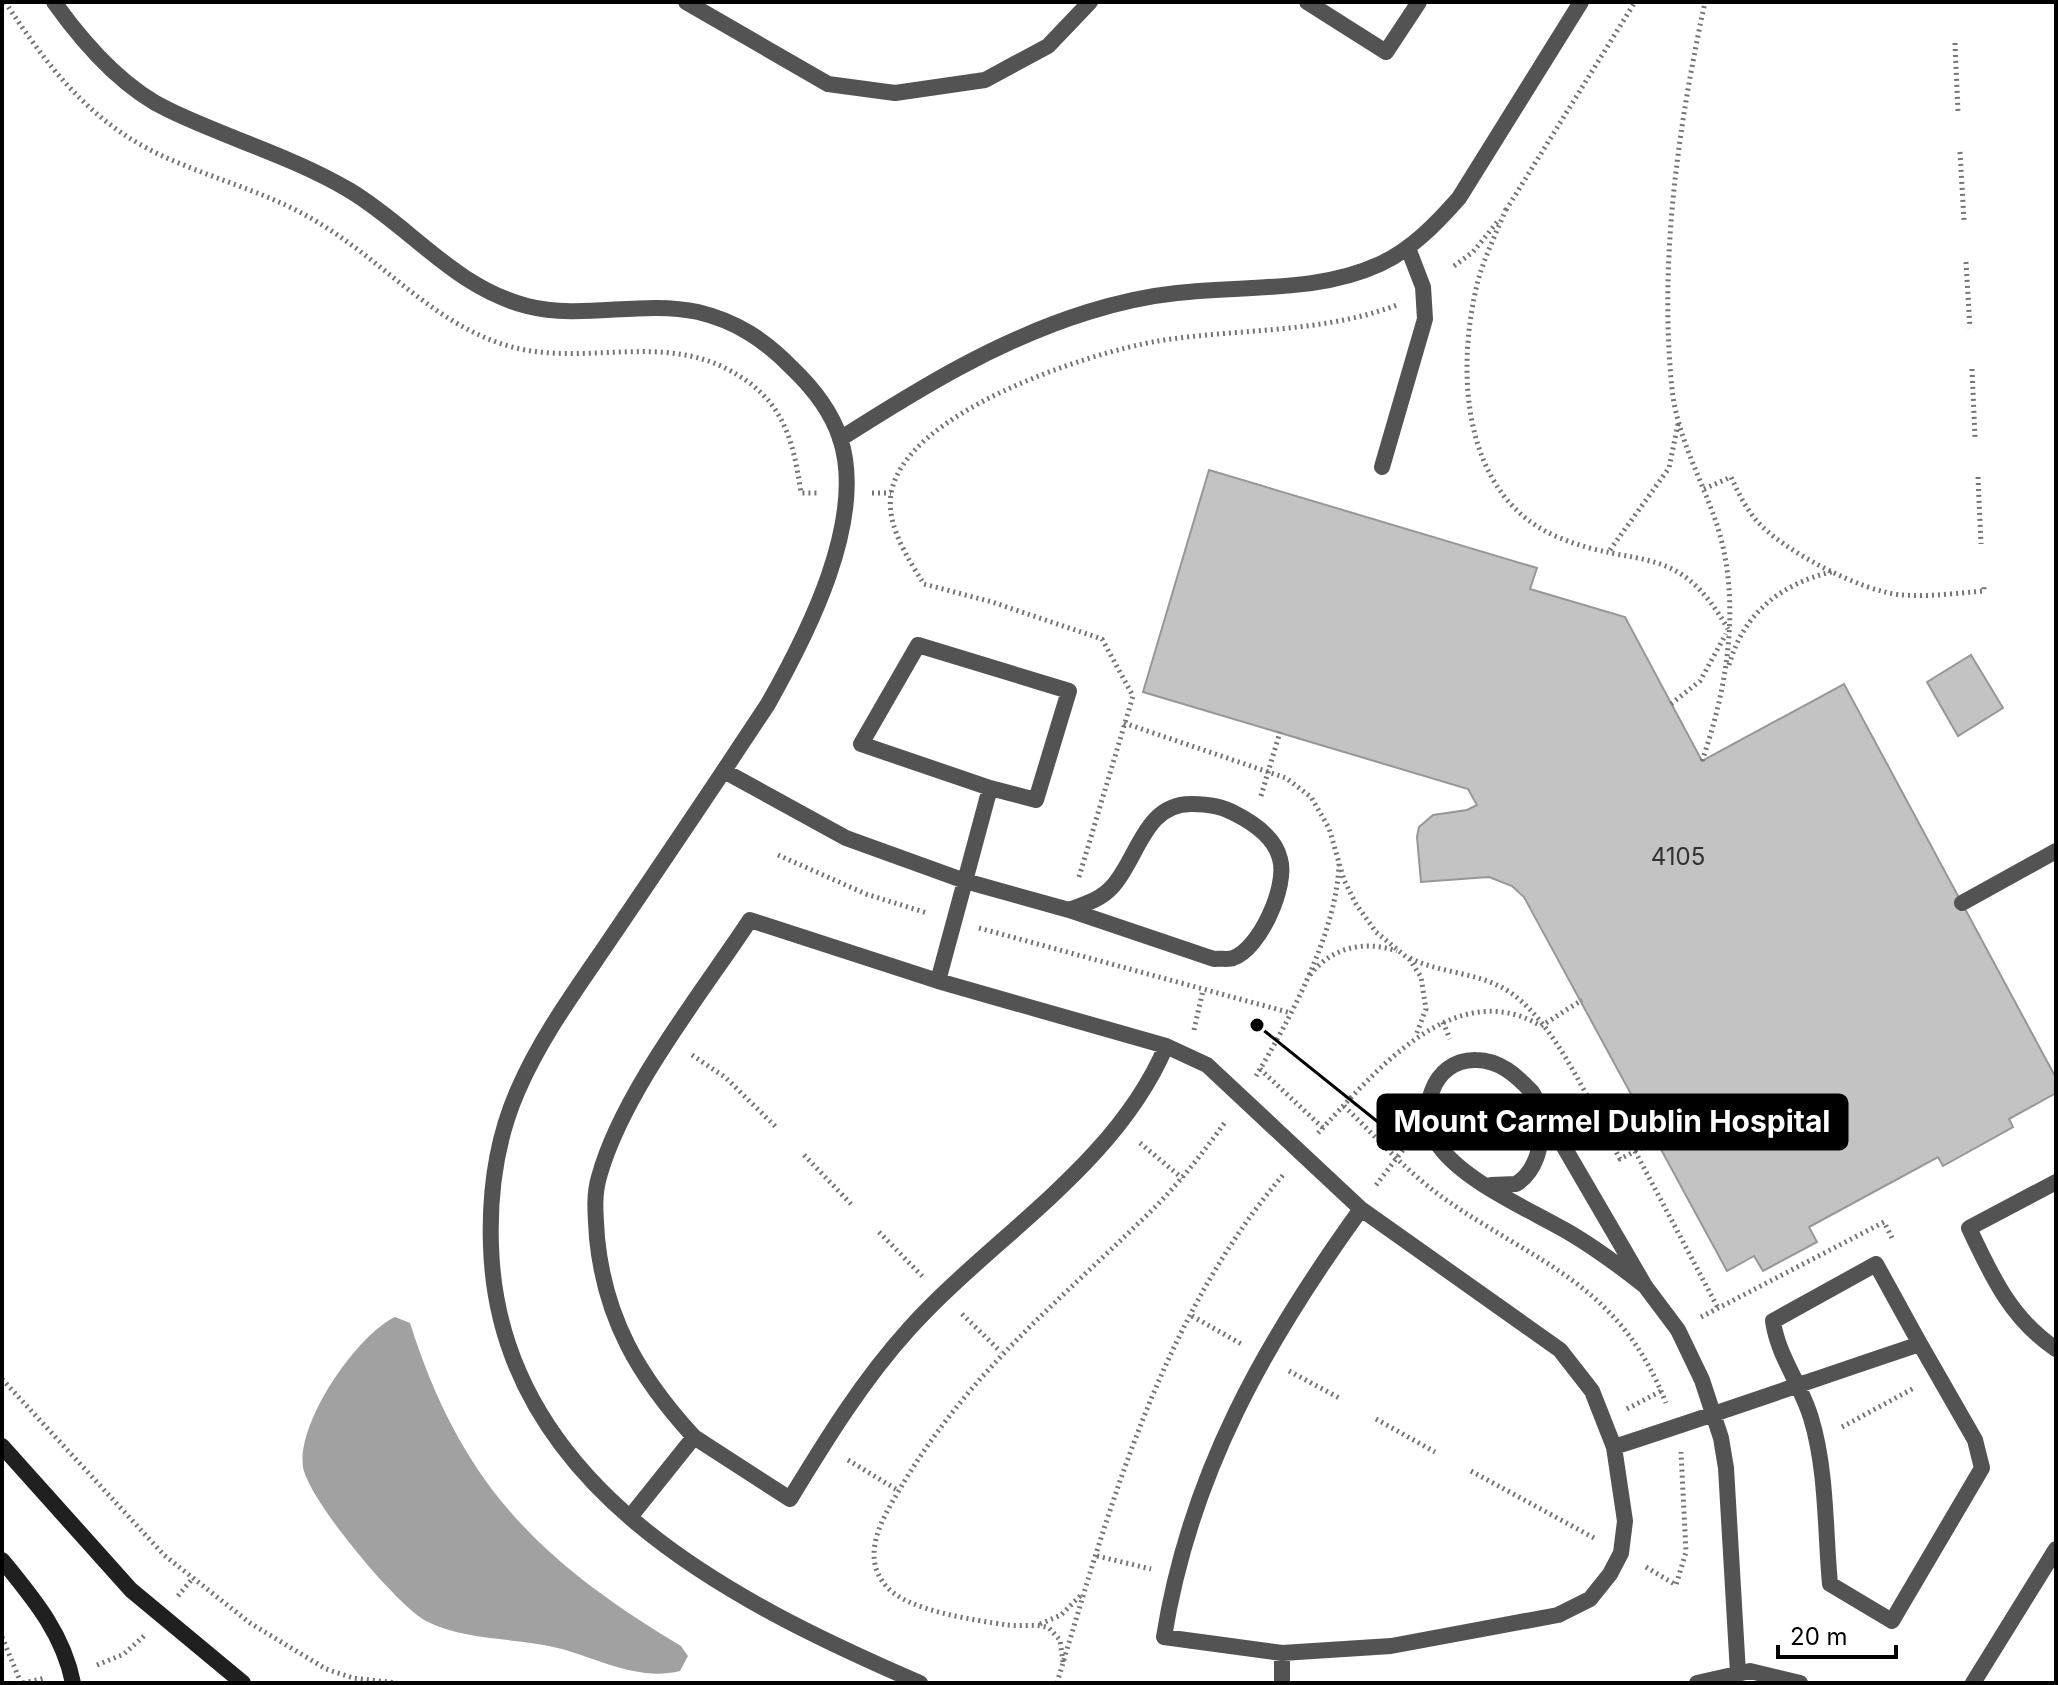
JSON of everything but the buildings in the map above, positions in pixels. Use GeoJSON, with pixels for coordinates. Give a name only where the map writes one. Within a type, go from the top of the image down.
{"type":"FeatureCollection","features":[{"type":"Feature","properties":{"kind":"main road"},"geometry":{"type":"LineString","coordinates":[[2,1446],[131,1590],[243,1683]]}},
{"type":"Feature","properties":{"kind":"main road"},"geometry":{"type":"LineString","coordinates":[[2,1560],[48,1617],[62,1643],[73,1683]]}},
{"type":"Feature","properties":{"kind":"street"},"geometry":{"type":"LineString","coordinates":[[54,2],[78,36],[126,82],[167,109],[255,143],[351,191],[392,220],[460,277],[491,292],[526,306],[551,310],[630,308],[696,312],[749,331],[773,349],[802,378],[818,397],[840,439],[846,492],[835,550],[820,599],[796,655],[724,771],[537,1050],[502,1133],[492,1177],[491,1272],[500,1328],[516,1371],[565,1454],[600,1492],[690,1563],[771,1612],[920,1683]]}},
{"type":"Feature","properties":{"kind":"street"},"geometry":{"type":"LineString","coordinates":[[686,2],[828,84],[895,93],[985,80],[1048,46],[1090,2]]}},
{"type":"Feature","properties":{"kind":"street"},"geometry":{"type":"LineString","coordinates":[[1307,2],[1386,52],[1419,2]]}},
{"type":"Feature","properties":{"kind":"street"},"geometry":{"type":"LineString","coordinates":[[840,439],[971,360],[1047,325],[1091,311],[1177,293],[1316,283],[1349,276],[1408,248],[1435,225],[1459,198],[1581,2]]}},
{"type":"Feature","properties":{"kind":"street"},"geometry":{"type":"LineString","coordinates":[[1382,467],[1425,319],[1423,287],[1408,248]]}},
{"type":"Feature","properties":{"kind":"street"},"geometry":{"type":"LineString","coordinates":[[918,645],[1069,691],[1036,800],[990,788],[861,744],[918,645]]}},
{"type":"Feature","properties":{"kind":"street"},"geometry":{"type":"LineString","coordinates":[[724,771],[846,838],[901,861],[1069,910],[1214,959],[1233,958],[1252,944],[1266,922],[1281,881],[1280,859],[1270,839],[1230,811],[1183,804],[1164,811],[1149,826],[1114,885],[1100,898],[1069,910]]}},
{"type":"Feature","properties":{"kind":"street"},"geometry":{"type":"LineString","coordinates":[[938,981],[990,788]]}},
{"type":"Feature","properties":{"kind":"street"},"geometry":{"type":"LineString","coordinates":[[1962,903],[2056,851]]}},
{"type":"Feature","properties":{"kind":"street"},"geometry":{"type":"LineString","coordinates":[[1166,1046],[1149,1083],[1093,1153],[942,1295],[871,1373],[790,1499],[694,1437],[648,1383],[627,1345],[606,1291],[595,1205],[598,1179],[626,1110],[750,920],[938,981],[1166,1046],[1207,1065],[1361,1209],[1560,1350],[1592,1391],[1614,1447],[1624,1505],[1625,1538],[1610,1574],[1590,1599],[1558,1615],[1423,1641],[1282,1653],[1164,1637],[1172,1589],[1211,1465],[1240,1399],[1284,1322],[1361,1209]]}},
{"type":"Feature","properties":{"kind":"street"},"geometry":{"type":"LineString","coordinates":[[1645,1286],[1605,1254],[1464,1170],[1438,1144],[1427,1120],[1426,1108],[1437,1082],[1460,1063],[1488,1062],[1514,1074],[1532,1092],[1645,1286],[1690,1353],[1714,1415],[1726,1468],[1738,1673]]}},
{"type":"Feature","properties":{"kind":"street"},"geometry":{"type":"LineString","coordinates":[[1486,1184],[1503,1187],[1524,1178],[1539,1151],[1545,1114]]}},
{"type":"Feature","properties":{"kind":"street"},"geometry":{"type":"LineString","coordinates":[[2056,1182],[1969,1228],[2010,1306],[2025,1324],[2056,1349]]}},
{"type":"Feature","properties":{"kind":"street"},"geometry":{"type":"LineString","coordinates":[[1876,1264],[1920,1344],[1975,1440],[1982,1468],[1892,1621],[1830,1584],[1816,1437],[1775,1339],[1773,1321],[1876,1264]]}},
{"type":"Feature","properties":{"kind":"street"},"geometry":{"type":"LineString","coordinates":[[1614,1447],[1920,1344]]}},
{"type":"Feature","properties":{"kind":"street"},"geometry":{"type":"LineString","coordinates":[[630,1517],[694,1437]]}},
{"type":"Feature","properties":{"kind":"street"},"geometry":{"type":"LineString","coordinates":[[1973,1683],[2056,1549]]}},
{"type":"Feature","properties":{"kind":"street"},"geometry":{"type":"LineString","coordinates":[[1282,1653],[1282,1683]]}},
{"type":"Feature","properties":{"kind":"street"},"geometry":{"type":"LineString","coordinates":[[1697,1683],[1738,1673],[1776,1675],[1800,1683]]}},
{"type":"Feature","properties":{"kind":"path"},"geometry":{"type":"LineString","coordinates":[[1454,266],[1473,252],[1506,209],[1635,2]]}},
{"type":"Feature","properties":{"kind":"path"},"geometry":{"type":"LineString","coordinates":[[1610,551],[1669,468],[1677,440],[1670,322],[1673,206],[1679,137],[1705,2]]}},
{"type":"Feature","properties":{"kind":"path"},"geometry":{"type":"LineString","coordinates":[[1955,43],[1958,112]]}},
{"type":"Feature","properties":{"kind":"path"},"geometry":{"type":"LineString","coordinates":[[1960,152],[1964,220]]}},
{"type":"Feature","properties":{"kind":"path"},"geometry":{"type":"LineString","coordinates":[[1506,209],[1480,276],[1468,341],[1471,414],[1491,477],[1516,511],[1558,537],[1659,561],[1680,571],[1699,587],[1728,630]]}},
{"type":"Feature","properties":{"kind":"path"},"geometry":{"type":"LineString","coordinates":[[1966,262],[1970,328]]}},
{"type":"Feature","properties":{"kind":"path"},"geometry":{"type":"LineString","coordinates":[[924,584],[899,540],[891,493],[909,459],[946,422],[1019,384],[1114,350],[1156,341],[1341,323],[1397,305]]}},
{"type":"Feature","properties":{"kind":"path"},"geometry":{"type":"LineString","coordinates":[[1972,369],[1975,437]]}},
{"type":"Feature","properties":{"kind":"path"},"geometry":{"type":"LineString","coordinates":[[1677,417],[1704,489],[1727,565],[1725,681]]}},
{"type":"Feature","properties":{"kind":"path"},"geometry":{"type":"LineString","coordinates":[[1704,489],[1731,477],[1757,521],[1794,549],[1876,590],[1904,595],[1984,591],[1984,586]]}},
{"type":"Feature","properties":{"kind":"path"},"geometry":{"type":"LineString","coordinates":[[1978,477],[1981,544]]}},
{"type":"Feature","properties":{"kind":"path"},"geometry":{"type":"LineString","coordinates":[[868,493],[891,493]]}},
{"type":"Feature","properties":{"kind":"path"},"geometry":{"type":"LineString","coordinates":[[1702,761],[1744,628],[1759,608],[1801,581],[1835,571]]}},
{"type":"Feature","properties":{"kind":"path"},"geometry":{"type":"LineString","coordinates":[[1671,704],[1700,681],[1728,630]]}},
{"type":"Feature","properties":{"kind":"path"},"geometry":{"type":"LineString","coordinates":[[1124,723],[1286,778],[1311,797],[1329,828],[1349,892],[1364,916],[1421,977],[1426,996],[1425,1019],[1412,1041]]}},
{"type":"Feature","properties":{"kind":"path"},"geometry":{"type":"LineString","coordinates":[[1268,772],[1280,732]]}},
{"type":"Feature","properties":{"kind":"path"},"geometry":{"type":"LineString","coordinates":[[778,855],[866,894],[932,914]]}},
{"type":"Feature","properties":{"kind":"path"},"geometry":{"type":"LineString","coordinates":[[1063,1662],[1063,1646],[1049,1628],[1007,1625],[935,1610],[906,1601],[889,1590],[878,1574],[873,1553],[876,1534],[933,1436],[1001,1352],[1182,1178],[1242,1097],[1291,1013],[1304,982],[1337,889],[1339,862]]}},
{"type":"Feature","properties":{"kind":"path"},"geometry":{"type":"LineString","coordinates":[[977,928],[1291,1013]]}},
{"type":"Feature","properties":{"kind":"path"},"geometry":{"type":"LineString","coordinates":[[1304,982],[1325,959],[1348,948],[1381,946],[1434,969],[1502,988],[1541,1026],[1557,1047],[1620,1159],[1657,1140]]}},
{"type":"Feature","properties":{"kind":"path"},"geometry":{"type":"LineString","coordinates":[[1194,1029],[1203,990]]}},
{"type":"Feature","properties":{"kind":"path"},"geometry":{"type":"LineString","coordinates":[[1541,1026],[1582,1000]]}},
{"type":"Feature","properties":{"kind":"path"},"geometry":{"type":"LineString","coordinates":[[1057,1683],[1143,1417],[1192,1316],[1243,1228],[1323,1128],[1412,1041],[1443,1022],[1486,1012],[1505,1011],[1541,1026]]}},
{"type":"Feature","properties":{"kind":"path"},"geometry":{"type":"LineString","coordinates":[[689,1053],[726,1078],[776,1127]]}},
{"type":"Feature","properties":{"kind":"path"},"geometry":{"type":"LineString","coordinates":[[1260,1069],[1323,1128]]}},
{"type":"Feature","properties":{"kind":"path"},"geometry":{"type":"LineString","coordinates":[[1344,1106],[1414,1176],[1460,1209],[1582,1284],[1614,1315],[1641,1353],[1666,1403]]}},
{"type":"Feature","properties":{"kind":"path"},"geometry":{"type":"LineString","coordinates":[[1133,1138],[1182,1178]]}},
{"type":"Feature","properties":{"kind":"path"},"geometry":{"type":"LineString","coordinates":[[1372,1190],[1411,1140]]}},
{"type":"Feature","properties":{"kind":"path"},"geometry":{"type":"LineString","coordinates":[[1635,1151],[1718,1308]]}},
{"type":"Feature","properties":{"kind":"path"},"geometry":{"type":"LineString","coordinates":[[804,1155],[851,1204]]}},
{"type":"Feature","properties":{"kind":"path"},"geometry":{"type":"LineString","coordinates":[[879,1232],[927,1281]]}},
{"type":"Feature","properties":{"kind":"path"},"geometry":{"type":"LineString","coordinates":[[956,1309],[1001,1352]]}},
{"type":"Feature","properties":{"kind":"path"},"geometry":{"type":"LineString","coordinates":[[1192,1316],[1245,1347]]}},
{"type":"Feature","properties":{"kind":"path"},"geometry":{"type":"LineString","coordinates":[[1641,1353],[1651,1347]]}},
{"type":"Feature","properties":{"kind":"path"},"geometry":{"type":"LineString","coordinates":[[1281,1367],[1341,1399]]}},
{"type":"Feature","properties":{"kind":"path"},"geometry":{"type":"LineString","coordinates":[[2,1379],[114,1503],[192,1579],[250,1623],[326,1669],[353,1678],[397,1683]]}},
{"type":"Feature","properties":{"kind":"path"},"geometry":{"type":"LineString","coordinates":[[1834,1432],[1919,1386]]}},
{"type":"Feature","properties":{"kind":"path"},"geometry":{"type":"LineString","coordinates":[[1628,1409],[1661,1391]]}},
{"type":"Feature","properties":{"kind":"path"},"geometry":{"type":"LineString","coordinates":[[1376,1419],[1435,1452]]}},
{"type":"Feature","properties":{"kind":"path"},"geometry":{"type":"LineString","coordinates":[[1642,1565],[1676,1585],[1686,1552],[1681,1451]]}},
{"type":"Feature","properties":{"kind":"path"},"geometry":{"type":"LineString","coordinates":[[839,1455],[899,1491]]}},
{"type":"Feature","properties":{"kind":"path"},"geometry":{"type":"LineString","coordinates":[[1471,1471],[1602,1542]]}},
{"type":"Feature","properties":{"kind":"path"},"geometry":{"type":"LineString","coordinates":[[1097,1556],[1159,1571]]}},
{"type":"Feature","properties":{"kind":"path"},"geometry":{"type":"LineString","coordinates":[[178,1596],[192,1579]]}},
{"type":"Feature","properties":{"kind":"path"},"geometry":{"type":"LineString","coordinates":[[1035,1626],[1061,1615],[1087,1585]]}},
{"type":"Feature","properties":{"kind":"path"},"geometry":{"type":"LineString","coordinates":[[100,1664],[124,1654],[144,1636]]}},
{"type":"Feature","properties":{"kind":"path"},"geometry":{"type":"LineString","coordinates":[[2,1637],[22,1683],[43,1678]]}},
{"type":"Feature","properties":{"kind":"shaded area"},"geometry":{"type":"Polygon","coordinates":[[[395,1317],[410,1323],[430,1380],[454,1429],[480,1473],[511,1513],[586,1582],[681,1646],[688,1656],[680,1671],[635,1671],[562,1649],[442,1628],[426,1621],[395,1595],[336,1526],[303,1467],[309,1427],[332,1382],[347,1361],[363,1342],[395,1317]]]}},
{"type":"Feature","properties":{"kind":"place","name":"Mount Carmel Dublin Hospital"},"geometry":{"type":"Point","coordinates":[1257,1025]}}]}
